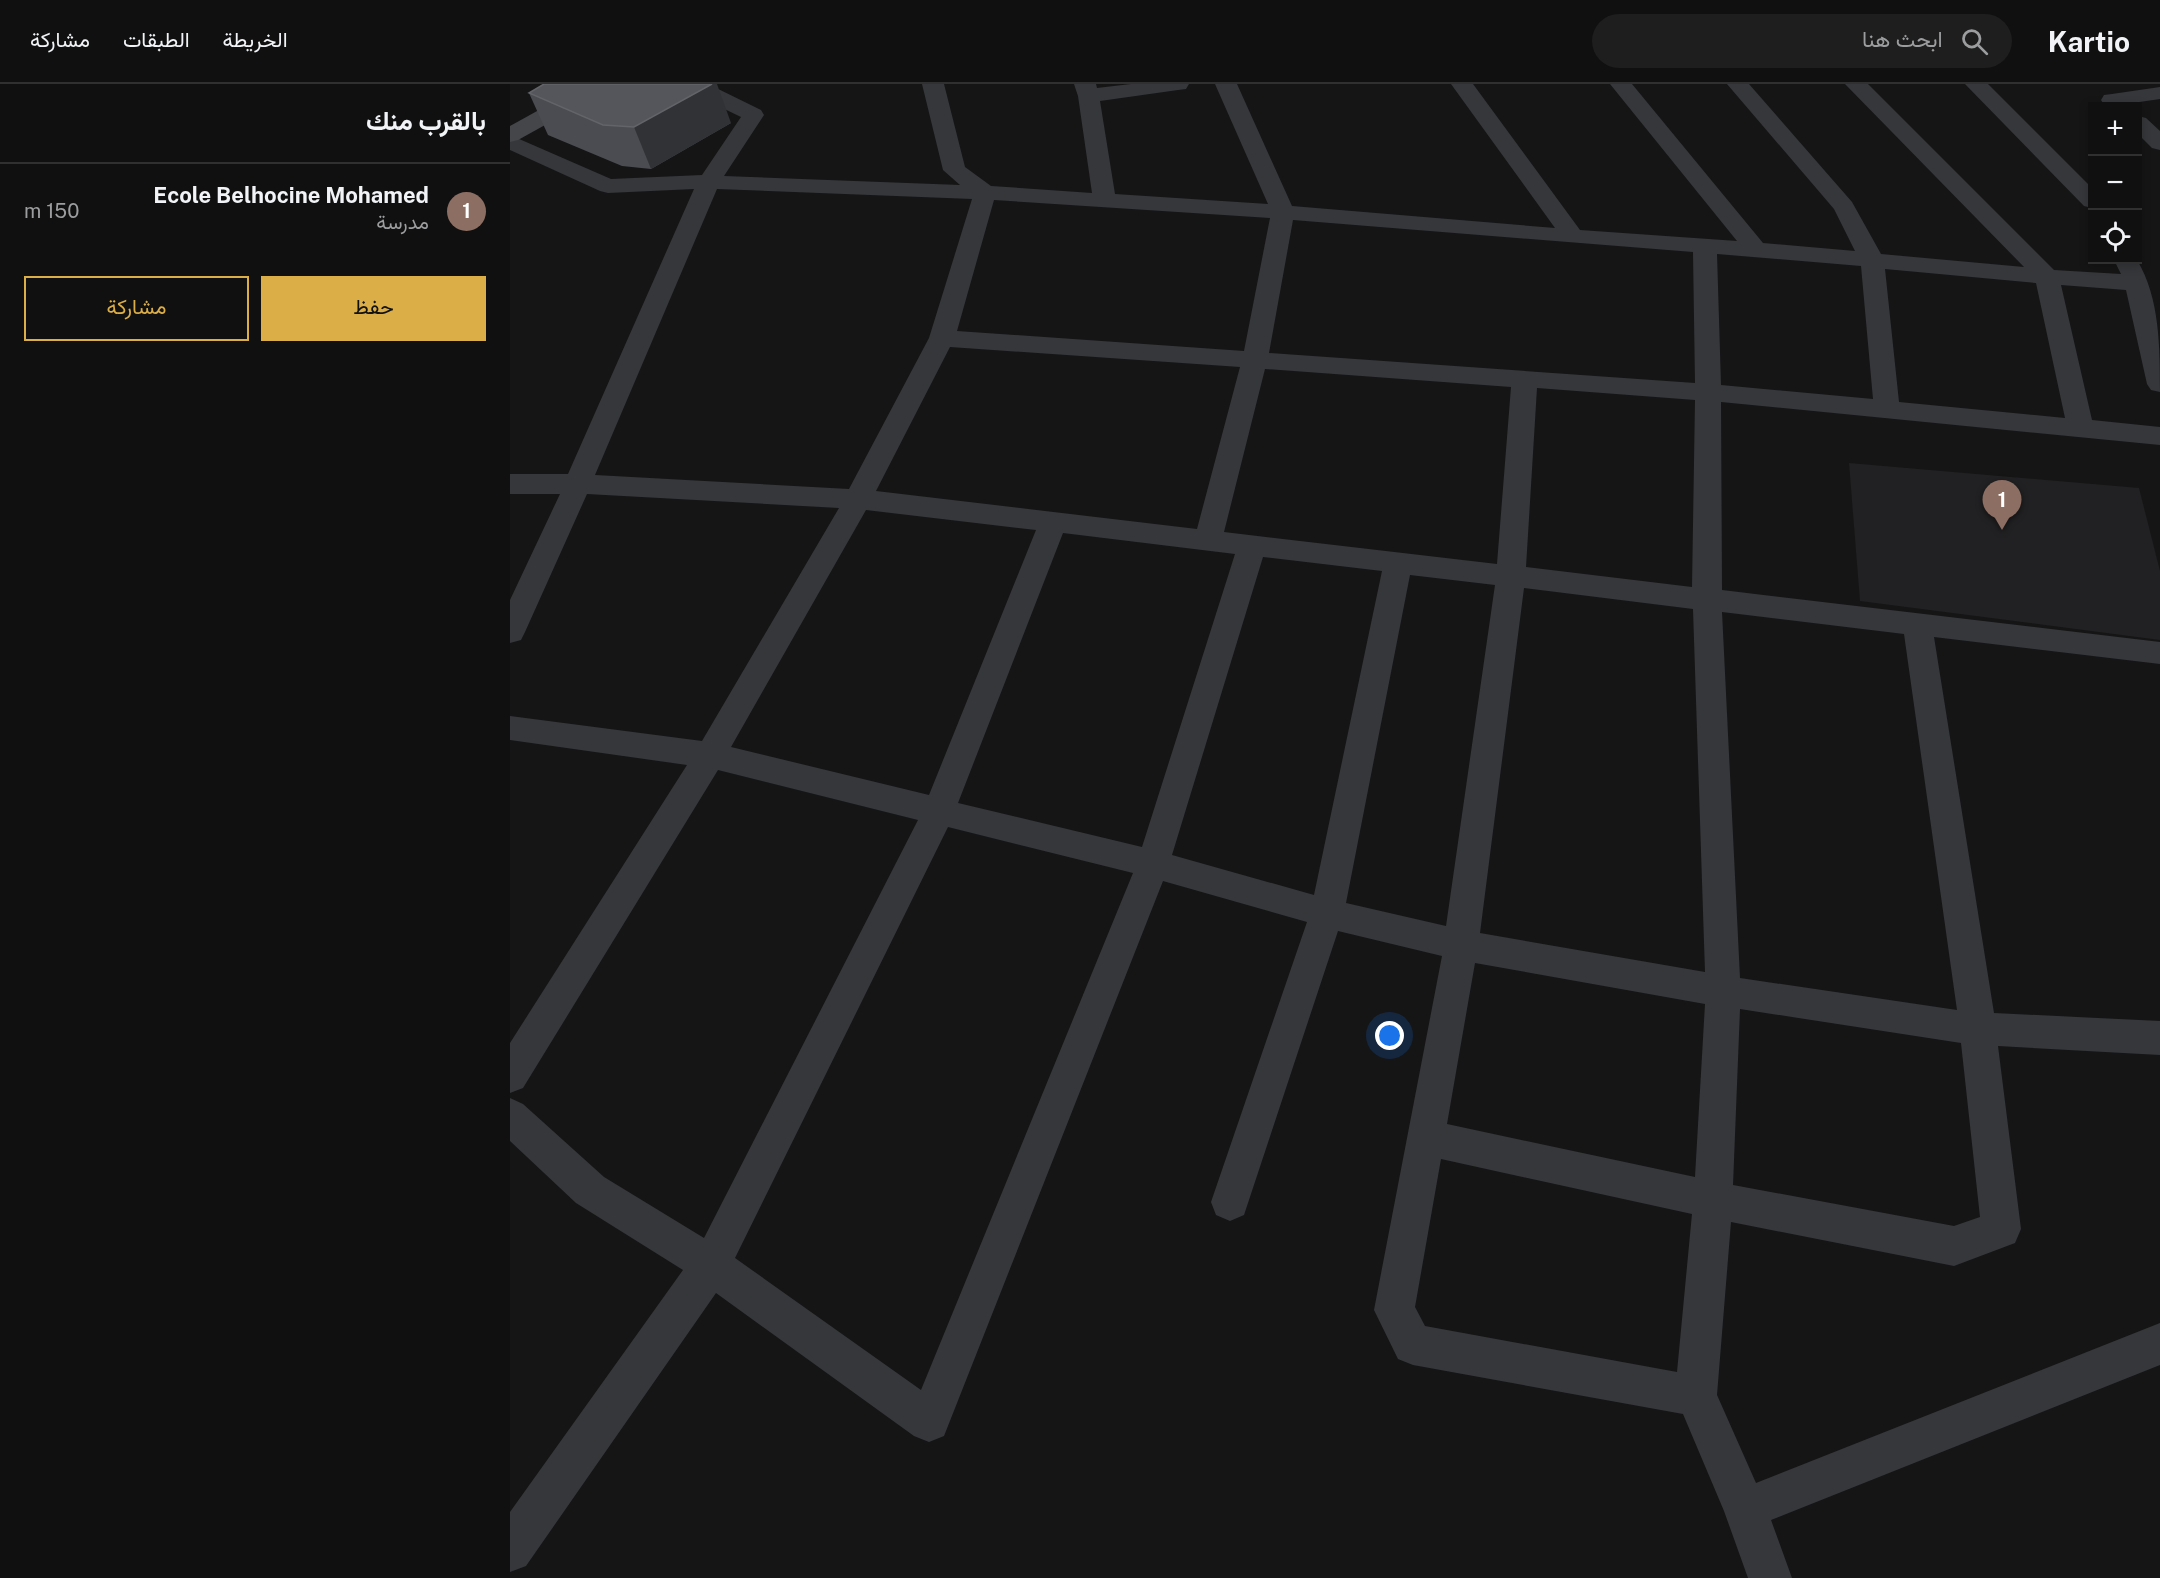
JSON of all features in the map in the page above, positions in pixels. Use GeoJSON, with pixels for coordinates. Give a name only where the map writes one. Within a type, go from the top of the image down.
{"type":"FeatureCollection","features":[{"type":"Feature","properties":{"kind":"main road"},"geometry":{"type":"LineString","coordinates":[[513,131],[602,84]]}},
{"type":"Feature","properties":{"kind":"street"},"geometry":{"type":"LineString","coordinates":[[510,632],[578,484],[709,183],[753,115],[691,84]]}},
{"type":"Feature","properties":{"kind":"street"},"geometry":{"type":"LineString","coordinates":[[933,84],[954,170],[985,193]]}},
{"type":"Feature","properties":{"kind":"street"},"geometry":{"type":"LineString","coordinates":[[1105,201],[1087,90],[1178,84]]}},
{"type":"Feature","properties":{"kind":"street"},"geometry":{"type":"LineString","coordinates":[[1208,541],[1255,360],[1283,212],[1226,84]]}},
{"type":"Feature","properties":{"kind":"street"},"geometry":{"type":"LineString","coordinates":[[1462,84],[1573,237]]}},
{"type":"Feature","properties":{"kind":"street"},"geometry":{"type":"LineString","coordinates":[[1621,84],[1756,249]]}},
{"type":"Feature","properties":{"kind":"street"},"geometry":{"type":"LineString","coordinates":[[1738,84],[1844,207],[1872,260],[1887,409]]}},
{"type":"Feature","properties":{"kind":"street"},"geometry":{"type":"LineString","coordinates":[[1856,84],[2047,277],[2080,427]]}},
{"type":"Feature","properties":{"kind":"street"},"geometry":{"type":"LineString","coordinates":[[1976,84],[2088,197]]}},
{"type":"Feature","properties":{"kind":"street"},"geometry":{"type":"LineString","coordinates":[[2096,84],[2114,102]]}},
{"type":"Feature","properties":{"kind":"street"},"geometry":{"type":"LineString","coordinates":[[2120,102],[2160,93]]}},
{"type":"Feature","properties":{"kind":"street"},"geometry":{"type":"LineString","coordinates":[[2142,127],[2160,143]]}},
{"type":"Feature","properties":{"kind":"street"},"geometry":{"type":"LineString","coordinates":[[513,131],[608,186],[709,183],[985,193],[1283,212],[1573,237],[1756,249],[2047,277],[2137,283]]}},
{"type":"Feature","properties":{"kind":"street"},"geometry":{"type":"LineString","coordinates":[[510,1076],[710,755],[858,499],[942,338],[985,193]]}},
{"type":"Feature","properties":{"kind":"street"},"geometry":{"type":"LineString","coordinates":[[1705,247],[1708,392],[1707,600],[1724,991],[1713,1200],[1696,1396],[1744,1509],[1770,1578]]}},
{"type":"Feature","properties":{"kind":"street"},"geometry":{"type":"LineString","coordinates":[[2128,264],[2137,283],[2160,384]]}},
{"type":"Feature","properties":{"kind":"street"},"geometry":{"type":"LineString","coordinates":[[942,338],[1708,392],[2160,436]]}},
{"type":"Feature","properties":{"kind":"street"},"geometry":{"type":"LineString","coordinates":[[1525,378],[1511,576],[1461,945],[1394,1310],[1413,1344],[1696,1396]]}},
{"type":"Feature","properties":{"kind":"street"},"geometry":{"type":"LineString","coordinates":[[510,484],[578,484],[858,499],[2160,653]]}},
{"type":"Feature","properties":{"kind":"street"},"geometry":{"type":"LineString","coordinates":[[510,1550],[711,1265],[938,813],[1053,522]]}},
{"type":"Feature","properties":{"kind":"street"},"geometry":{"type":"LineString","coordinates":[[510,1116],[590,1190],[711,1265],[929,1420],[1154,864],[1251,546]]}},
{"type":"Feature","properties":{"kind":"street"},"geometry":{"type":"LineString","coordinates":[[510,571],[542,562]]}},
{"type":"Feature","properties":{"kind":"street"},"geometry":{"type":"LineString","coordinates":[[1230,1202],[1327,913],[1398,563]]}},
{"type":"Feature","properties":{"kind":"street"},"geometry":{"type":"LineString","coordinates":[[1426,1138],[1713,1200],[1954,1246],[2001,1229],[1978,1029],[1917,624]]}},
{"type":"Feature","properties":{"kind":"street"},"geometry":{"type":"LineString","coordinates":[[510,728],[710,755],[938,813],[1154,864],[1327,913],[1461,945],[1724,991],[1978,1029],[2160,1038]]}},
{"type":"Feature","properties":{"kind":"street"},"geometry":{"type":"LineString","coordinates":[[1744,1509],[2160,1344]]}},
{"type":"Feature","properties":{"kind":"shaded area"},"geometry":{"type":"Polygon","coordinates":[[[1849,463],[2139,488],[2160,571],[2160,640],[1860,601],[1849,463]]]}},
{"type":"Feature","properties":{"kind":"building"},"geometry":{"type":"Polygon","coordinates":[[[544,84],[712,84],[634,127],[603,125],[529,93],[544,84]]]}},
{"type":"Feature","properties":{"kind":"place","name":"Ecole Belhocine Mohamed"},"geometry":{"type":"Point","coordinates":[2002,530]}}]}
